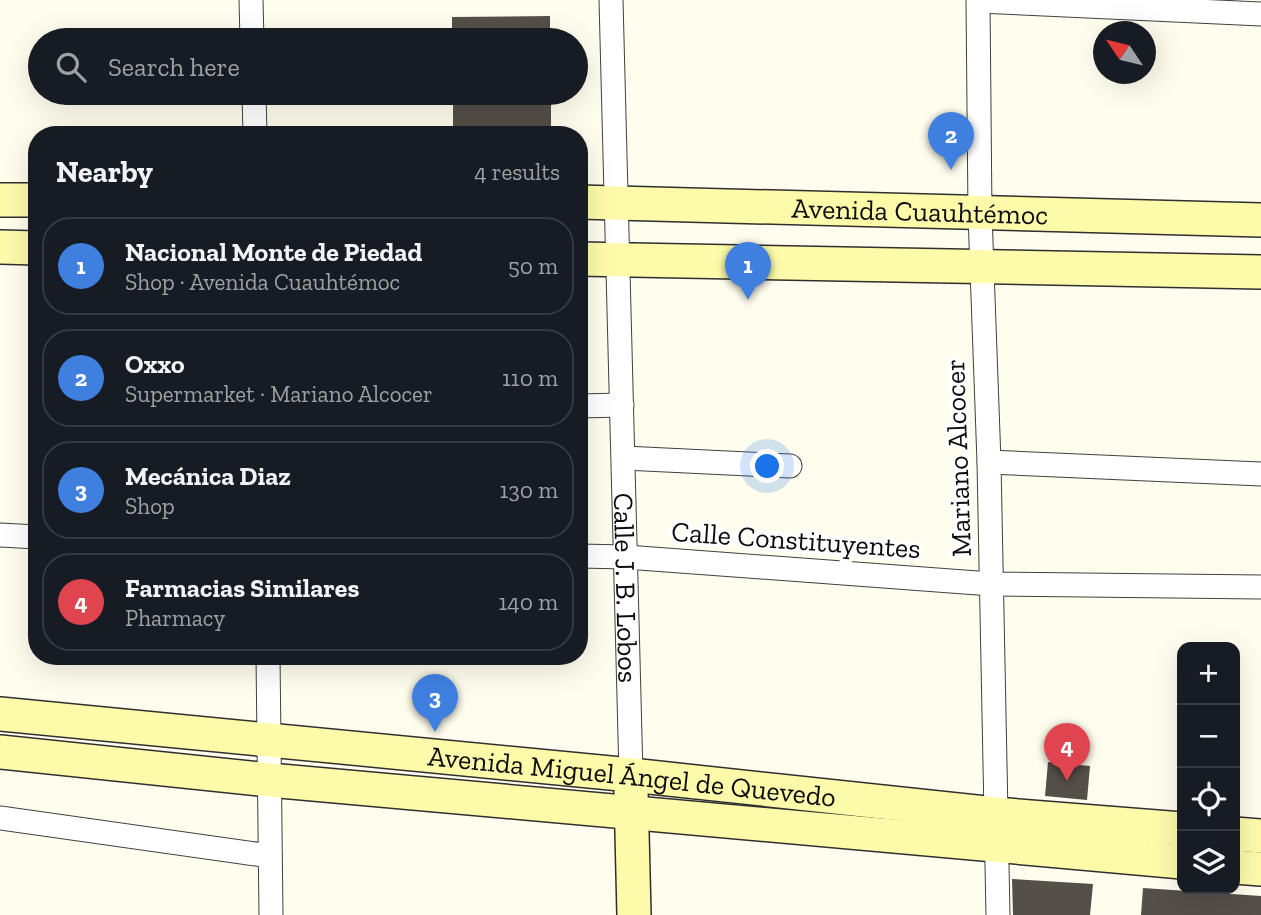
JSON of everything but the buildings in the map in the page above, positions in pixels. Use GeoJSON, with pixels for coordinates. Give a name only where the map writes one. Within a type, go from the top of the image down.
{"type":"FeatureCollection","features":[{"type":"Feature","properties":{"kind":"main road"},"geometry":{"type":"LineString","coordinates":[[0,200],[28,200]]}},
{"type":"Feature","properties":{"kind":"main road","name":"Avenida Cuauhtémoc"},"geometry":{"type":"LineString","coordinates":[[588,202],[1261,220]]}},
{"type":"Feature","properties":{"kind":"main road"},"geometry":{"type":"LineString","coordinates":[[0,247],[28,248]]}},
{"type":"Feature","properties":{"kind":"main road","name":"Avenida Cuauhtémoc"},"geometry":{"type":"LineString","coordinates":[[588,259],[1261,271]]}},
{"type":"Feature","properties":{"kind":"main road","name":"Avenida Miguel Ángel de Quevedo"},"geometry":{"type":"LineString","coordinates":[[0,714],[631,775],[996,830],[1177,861]]}},
{"type":"Feature","properties":{"kind":"main road","name":"Avenida Miguel Ángel de Quevedo"},"geometry":{"type":"LineString","coordinates":[[0,752],[270,780],[631,812],[996,830],[1177,829]]}},
{"type":"Feature","properties":{"kind":"main road","name":"Calle J. B. Lobos"},"geometry":{"type":"LineString","coordinates":[[631,775],[634,915]]}},
{"type":"Feature","properties":{"kind":"main road"},"geometry":{"type":"LineString","coordinates":[[1240,834],[1261,836]]}},
{"type":"Feature","properties":{"kind":"main road"},"geometry":{"type":"LineString","coordinates":[[1240,867],[1261,869]]}},
{"type":"Feature","properties":{"kind":"street"},"geometry":{"type":"LineString","coordinates":[[251,0],[252,28]]}},
{"type":"Feature","properties":{"kind":"street"},"geometry":{"type":"LineString","coordinates":[[611,0],[616,202]]}},
{"type":"Feature","properties":{"kind":"street"},"geometry":{"type":"LineString","coordinates":[[979,1],[1261,13]]}},
{"type":"Feature","properties":{"kind":"street","name":"Mariano Alcocer"},"geometry":{"type":"LineString","coordinates":[[979,1],[980,214],[989,462],[998,915]]}},
{"type":"Feature","properties":{"kind":"street"},"geometry":{"type":"LineString","coordinates":[[254,105],[255,126]]}},
{"type":"Feature","properties":{"kind":"street","name":"Calle J. B. Lobos"},"geometry":{"type":"LineString","coordinates":[[616,202],[631,775]]}},
{"type":"Feature","properties":{"kind":"street"},"geometry":{"type":"LineString","coordinates":[[588,406],[622,405]]}},
{"type":"Feature","properties":{"kind":"street"},"geometry":{"type":"LineString","coordinates":[[624,458],[790,466]]}},
{"type":"Feature","properties":{"kind":"street"},"geometry":{"type":"LineString","coordinates":[[989,462],[1261,474]]}},
{"type":"Feature","properties":{"kind":"street"},"geometry":{"type":"LineString","coordinates":[[0,535],[28,537]]}},
{"type":"Feature","properties":{"kind":"street","name":"Calle Constituyentes"},"geometry":{"type":"LineString","coordinates":[[588,556],[991,584],[1261,587]]}},
{"type":"Feature","properties":{"kind":"street"},"geometry":{"type":"LineString","coordinates":[[268,665],[271,915]]}},
{"type":"Feature","properties":{"kind":"street"},"geometry":{"type":"LineString","coordinates":[[0,818],[270,856]]}},
{"type":"Feature","properties":{"kind":"place","name":"Oxxo"},"geometry":{"type":"Point","coordinates":[951,170]}},
{"type":"Feature","properties":{"kind":"place","name":"Nacional Monte de Piedad"},"geometry":{"type":"Point","coordinates":[748,300]}},
{"type":"Feature","properties":{"kind":"place","name":"Mecánica Diaz"},"geometry":{"type":"Point","coordinates":[435,732]}},
{"type":"Feature","properties":{"kind":"place","name":"Farmacias Similares"},"geometry":{"type":"Point","coordinates":[1067,781]}}]}
